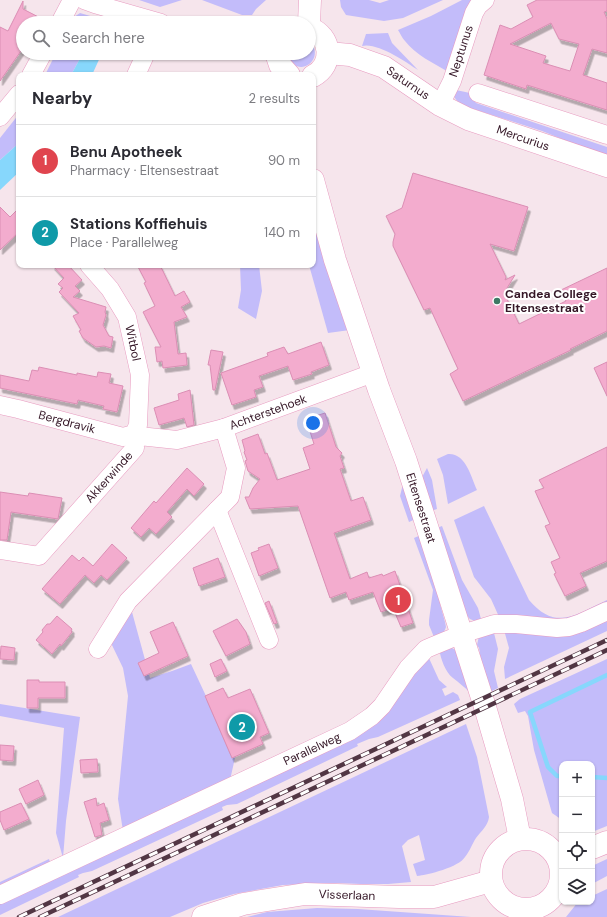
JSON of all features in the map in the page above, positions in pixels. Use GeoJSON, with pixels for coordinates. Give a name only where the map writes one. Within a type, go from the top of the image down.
{"type":"FeatureCollection","features":[{"type":"Feature","properties":{"kind":"street"},"geometry":{"type":"LineString","coordinates":[[64,16],[72,0]]}},
{"type":"Feature","properties":{"kind":"street"},"geometry":{"type":"LineString","coordinates":[[309,16],[310,0]]}},
{"type":"Feature","properties":{"kind":"street","name":"Neptunus"},"geometry":{"type":"LineString","coordinates":[[440,105],[452,81],[474,13],[478,6],[485,0]]}},
{"type":"Feature","properties":{"kind":"street"},"geometry":{"type":"LineString","coordinates":[[90,2],[137,16]]}},
{"type":"Feature","properties":{"kind":"street"},"geometry":{"type":"LineString","coordinates":[[316,31],[322,36],[326,43],[328,53],[327,61],[323,68],[316,74]]}},
{"type":"Feature","properties":{"kind":"street","name":"Saturnus"},"geometry":{"type":"LineString","coordinates":[[328,53],[350,55],[384,66],[440,105]]}},
{"type":"Feature","properties":{"kind":"street"},"geometry":{"type":"LineString","coordinates":[[33,72],[39,60]]}},
{"type":"Feature","properties":{"kind":"street"},"geometry":{"type":"LineString","coordinates":[[137,72],[143,60]]}},
{"type":"Feature","properties":{"kind":"street"},"geometry":{"type":"LineString","coordinates":[[278,60],[280,65],[286,72]]}},
{"type":"Feature","properties":{"kind":"street"},"geometry":{"type":"LineString","coordinates":[[478,93],[607,134]]}},
{"type":"Feature","properties":{"kind":"street"},"geometry":{"type":"LineString","coordinates":[[0,117],[16,98]]}},
{"type":"Feature","properties":{"kind":"street","name":"Mercurius"},"geometry":{"type":"LineString","coordinates":[[440,105],[468,119],[607,166]]}},
{"type":"Feature","properties":{"kind":"street","name":"Eltensestraat"},"geometry":{"type":"LineString","coordinates":[[316,191],[335,260],[373,373],[406,461],[462,634],[512,799],[520,839]]}},
{"type":"Feature","properties":{"kind":"street","name":"Witbol"},"geometry":{"type":"LineString","coordinates":[[92,268],[110,289],[127,317],[140,375],[138,425],[134,434]]}},
{"type":"Feature","properties":{"kind":"street","name":"Achterstehoek"},"geometry":{"type":"LineString","coordinates":[[98,649],[128,601],[230,497],[236,468],[224,428],[373,373]]}},
{"type":"Feature","properties":{"kind":"street","name":"Bergdravik"},"geometry":{"type":"LineString","coordinates":[[0,405],[123,437],[134,434]]}},
{"type":"Feature","properties":{"kind":"street","name":"Akkerwinde"},"geometry":{"type":"LineString","coordinates":[[0,550],[39,556],[135,448],[134,434],[139,436],[177,440],[224,428]]}},
{"type":"Feature","properties":{"kind":"street"},"geometry":{"type":"LineString","coordinates":[[218,510],[269,640]]}},
{"type":"Feature","properties":{"kind":"street","name":"Parallelweg"},"geometry":{"type":"LineString","coordinates":[[0,895],[350,731],[372,716],[382,706],[408,668],[426,649],[462,634],[494,624],[516,624],[557,628],[569,627],[607,611]]}},
{"type":"Feature","properties":{"kind":"street"},"geometry":{"type":"LineString","coordinates":[[559,860],[546,845],[533,839],[520,839],[506,844],[496,854],[491,867],[491,881],[496,894],[506,904],[534,913],[546,904],[555,894],[560,881],[561,869]]}},
{"type":"Feature","properties":{"kind":"street"},"geometry":{"type":"LineString","coordinates":[[595,847],[607,842]]}},
{"type":"Feature","properties":{"kind":"street","name":"Visserlaan"},"geometry":{"type":"LineString","coordinates":[[203,917],[243,904],[305,894],[434,897],[491,881]]}},
{"type":"Feature","properties":{"kind":"shaded area"},"geometry":{"type":"Polygon","coordinates":[[[139,0],[182,0],[160,7],[139,0]]]}},
{"type":"Feature","properties":{"kind":"shaded area"},"geometry":{"type":"Polygon","coordinates":[[[202,0],[266,0],[252,15],[242,15],[202,0]]]}},
{"type":"Feature","properties":{"kind":"shaded area"},"geometry":{"type":"Polygon","coordinates":[[[340,0],[369,0],[380,3],[389,0],[443,0],[403,18],[384,21],[346,15],[341,7],[340,0]]]}},
{"type":"Feature","properties":{"kind":"shaded area"},"geometry":{"type":"Polygon","coordinates":[[[462,0],[474,0],[449,72],[425,58],[409,46],[398,30],[431,16],[462,0]]]}},
{"type":"Feature","properties":{"kind":"shaded area"},"geometry":{"type":"Polygon","coordinates":[[[80,13],[90,16],[76,16],[80,13]]]}},
{"type":"Feature","properties":{"kind":"shaded area"},"geometry":{"type":"Polygon","coordinates":[[[388,33],[392,43],[418,70],[383,50],[375,47],[362,46],[366,34],[388,33]]]}},
{"type":"Feature","properties":{"kind":"shaded area"},"geometry":{"type":"Polygon","coordinates":[[[52,60],[79,60],[73,72],[46,72],[52,60]]]}},
{"type":"Feature","properties":{"kind":"shaded area"},"geometry":{"type":"Polygon","coordinates":[[[290,60],[313,60],[308,65],[303,67],[297,66],[290,60]]]}},
{"type":"Feature","properties":{"kind":"shaded area"},"geometry":{"type":"Polygon","coordinates":[[[456,90],[470,93],[476,103],[607,147],[607,157],[542,131],[467,107],[454,97],[453,95],[456,90]]]}},
{"type":"Feature","properties":{"kind":"shaded area"},"geometry":{"type":"Polygon","coordinates":[[[16,118],[16,146],[0,160],[0,138],[16,118]]]}},
{"type":"Feature","properties":{"kind":"shaded area"},"geometry":{"type":"Polygon","coordinates":[[[316,217],[350,330],[328,333],[310,268],[316,268],[316,217]]]}},
{"type":"Feature","properties":{"kind":"shaded area"},"geometry":{"type":"Polygon","coordinates":[[[240,268],[259,268],[262,291],[256,319],[238,308],[241,290],[240,268]]]}},
{"type":"Feature","properties":{"kind":"shaded area"},"geometry":{"type":"Polygon","coordinates":[[[448,454],[459,457],[464,462],[477,490],[448,504],[443,475],[437,459],[448,454]]]}},
{"type":"Feature","properties":{"kind":"shaded area"},"geometry":{"type":"Polygon","coordinates":[[[427,468],[432,480],[437,509],[431,511],[421,479],[427,468]]]}},
{"type":"Feature","properties":{"kind":"shaded area"},"geometry":{"type":"Polygon","coordinates":[[[403,484],[418,518],[409,522],[400,496],[403,484]]]}},
{"type":"Feature","properties":{"kind":"shaded area"},"geometry":{"type":"Polygon","coordinates":[[[484,506],[529,600],[539,610],[557,618],[576,615],[607,600],[607,606],[576,621],[500,619],[491,599],[474,577],[454,520],[484,506]]]}},
{"type":"Feature","properties":{"kind":"shaded area"},"geometry":{"type":"Polygon","coordinates":[[[442,526],[462,580],[478,608],[481,619],[477,622],[467,616],[437,528],[442,526]]]}},
{"type":"Feature","properties":{"kind":"shaded area"},"geometry":{"type":"Polygon","coordinates":[[[423,534],[440,592],[440,604],[446,627],[444,632],[434,637],[429,625],[433,590],[414,538],[423,534]]]}},
{"type":"Feature","properties":{"kind":"shaded area"},"geometry":{"type":"Polygon","coordinates":[[[132,612],[150,678],[191,664],[235,758],[230,780],[123,831],[118,799],[128,696],[123,668],[111,643],[132,612]]]}},
{"type":"Feature","properties":{"kind":"shaded area"},"geometry":{"type":"Polygon","coordinates":[[[607,616],[607,631],[505,679],[504,667],[509,648],[504,630],[607,616]]]}},
{"type":"Feature","properties":{"kind":"shaded area"},"geometry":{"type":"Polygon","coordinates":[[[494,633],[498,649],[494,671],[498,688],[490,692],[483,674],[479,648],[477,645],[479,636],[494,633]]]}},
{"type":"Feature","properties":{"kind":"shaded area"},"geometry":{"type":"Polygon","coordinates":[[[452,648],[457,651],[470,693],[450,675],[444,665],[439,649],[452,648]]]}},
{"type":"Feature","properties":{"kind":"shaded area"},"geometry":{"type":"Polygon","coordinates":[[[428,656],[439,680],[447,687],[442,689],[445,696],[453,692],[458,695],[460,700],[378,737],[357,744],[358,746],[237,804],[222,807],[223,810],[92,871],[78,875],[79,877],[0,915],[0,901],[349,738],[428,656]]]}},
{"type":"Feature","properties":{"kind":"shaded area"},"geometry":{"type":"Polygon","coordinates":[[[607,659],[607,826],[595,831],[595,761],[559,761],[559,818],[552,813],[534,750],[528,716],[525,711],[518,713],[514,704],[520,699],[607,659]]]}},
{"type":"Feature","properties":{"kind":"shaded area"},"geometry":{"type":"Polygon","coordinates":[[[0,704],[80,717],[66,821],[63,858],[56,833],[64,728],[0,716],[0,704]]]}},
{"type":"Feature","properties":{"kind":"shaded area"},"geometry":{"type":"Polygon","coordinates":[[[466,724],[477,757],[489,817],[486,826],[476,838],[465,857],[457,864],[435,872],[417,876],[413,864],[425,860],[419,835],[408,840],[402,846],[411,882],[388,884],[337,883],[283,885],[234,894],[203,903],[170,917],[58,917],[466,724]]]}},
{"type":"Feature","properties":{"kind":"shaded area"},"geometry":{"type":"Polygon","coordinates":[[[49,859],[50,862],[0,885],[0,882],[49,859]]]}},
{"type":"Feature","properties":{"kind":"shaded area"},"geometry":{"type":"Polygon","coordinates":[[[607,859],[607,876],[595,882],[595,869],[595,865],[607,859]]]}},
{"type":"Feature","properties":{"kind":"shaded area"},"geometry":{"type":"Polygon","coordinates":[[[607,889],[607,917],[566,917],[576,905],[595,905],[595,895],[607,889]]]}},
{"type":"Feature","properties":{"kind":"shaded area"},"geometry":{"type":"Polygon","coordinates":[[[317,908],[358,909],[471,917],[247,917],[267,912],[317,908]]]}},
{"type":"Feature","properties":{"kind":"water"},"geometry":{"type":"Polygon","coordinates":[[[79,60],[99,60],[93,72],[73,72],[79,60]]]}},
{"type":"Feature","properties":{"kind":"water"},"geometry":{"type":"Polygon","coordinates":[[[16,146],[16,175],[0,190],[0,160],[16,146]]]}},
{"type":"Feature","properties":{"kind":"pier"},"geometry":{"type":"Polygon","coordinates":[[[102,0],[125,0],[119,16],[96,16],[102,0]]]}},
{"type":"Feature","properties":{"kind":"building"},"geometry":{"type":"Polygon","coordinates":[[[537,0],[607,0],[607,11],[604,12],[607,19],[607,53],[592,49],[583,75],[607,83],[607,110],[527,85],[526,89],[484,75],[500,25],[511,29],[533,17],[527,5],[537,0]],[[551,23],[510,44],[546,56],[543,63],[570,71],[579,44],[559,39],[551,23]]]}},
{"type":"Feature","properties":{"kind":"building"},"geometry":{"type":"Polygon","coordinates":[[[23,1],[23,9],[36,16],[16,16],[16,58],[0,81],[0,27],[8,31],[23,1]]]}},
{"type":"Feature","properties":{"kind":"building"},"geometry":{"type":"Polygon","coordinates":[[[413,173],[528,207],[514,251],[490,244],[506,277],[505,280],[515,275],[504,293],[519,324],[566,301],[561,290],[607,268],[607,331],[570,349],[571,350],[463,401],[450,374],[458,369],[430,308],[424,310],[393,246],[395,234],[386,216],[402,208],[413,173]]]}},
{"type":"Feature","properties":{"kind":"building"},"geometry":{"type":"Polygon","coordinates":[[[0,207],[10,217],[16,211],[16,235],[0,250],[0,207]]]}},
{"type":"Feature","properties":{"kind":"building"},"geometry":{"type":"Polygon","coordinates":[[[55,268],[71,268],[82,280],[75,286],[80,291],[73,297],[106,307],[106,315],[103,325],[109,336],[113,337],[111,348],[104,346],[96,347],[83,338],[79,331],[81,330],[73,316],[79,313],[59,292],[63,288],[58,284],[64,278],[55,268]]]}},
{"type":"Feature","properties":{"kind":"building"},"geometry":{"type":"Polygon","coordinates":[[[139,268],[161,268],[175,296],[184,291],[190,302],[181,307],[187,317],[174,322],[178,354],[186,353],[187,365],[163,368],[162,361],[157,362],[155,347],[161,347],[143,312],[155,306],[144,283],[146,282],[139,268]]]}},
{"type":"Feature","properties":{"kind":"building"},"geometry":{"type":"Polygon","coordinates":[[[321,342],[329,365],[311,372],[312,374],[293,380],[288,366],[259,376],[263,387],[254,390],[256,397],[232,405],[221,373],[268,356],[267,353],[284,347],[288,354],[321,342]]]}},
{"type":"Feature","properties":{"kind":"building"},"geometry":{"type":"Polygon","coordinates":[[[211,350],[223,352],[215,390],[213,390],[210,365],[208,365],[211,350]]]}},
{"type":"Feature","properties":{"kind":"building"},"geometry":{"type":"Polygon","coordinates":[[[607,362],[607,396],[594,368],[607,362]]]}},
{"type":"Feature","properties":{"kind":"building"},"geometry":{"type":"Polygon","coordinates":[[[39,367],[77,375],[77,373],[97,377],[98,372],[111,374],[109,383],[123,386],[117,412],[103,409],[104,406],[78,400],[77,404],[0,388],[0,375],[29,381],[32,370],[38,371],[39,367]]]}},
{"type":"Feature","properties":{"kind":"building"},"geometry":{"type":"Polygon","coordinates":[[[190,390],[194,425],[187,427],[184,418],[159,425],[154,408],[179,400],[178,394],[190,390]]]}},
{"type":"Feature","properties":{"kind":"building"},"geometry":{"type":"Polygon","coordinates":[[[325,413],[336,447],[342,453],[340,456],[344,468],[340,469],[351,501],[363,497],[371,520],[334,533],[350,579],[367,572],[369,578],[382,574],[383,576],[395,571],[413,623],[401,627],[393,608],[381,612],[373,592],[349,600],[346,592],[330,598],[298,506],[250,509],[245,497],[249,497],[253,488],[260,479],[248,471],[242,440],[258,434],[277,480],[310,469],[303,448],[314,444],[306,419],[325,413]]]}},
{"type":"Feature","properties":{"kind":"building"},"geometry":{"type":"Polygon","coordinates":[[[607,447],[607,561],[580,573],[586,586],[565,596],[554,574],[556,573],[551,562],[560,558],[545,526],[550,524],[535,491],[544,488],[539,480],[607,447]]]}},
{"type":"Feature","properties":{"kind":"building"},"geometry":{"type":"Polygon","coordinates":[[[187,468],[204,484],[194,496],[187,489],[167,512],[172,517],[156,534],[149,528],[141,537],[131,528],[154,501],[156,503],[187,468]]]}},
{"type":"Feature","properties":{"kind":"building"},"geometry":{"type":"Polygon","coordinates":[[[0,492],[28,496],[29,493],[62,498],[58,519],[11,512],[7,540],[0,540],[0,492]]]}},
{"type":"Feature","properties":{"kind":"building"},"geometry":{"type":"Polygon","coordinates":[[[112,544],[127,558],[107,580],[101,575],[94,583],[85,575],[60,604],[42,589],[72,555],[79,561],[83,557],[93,566],[112,544]]]}},
{"type":"Feature","properties":{"kind":"building"},"geometry":{"type":"Polygon","coordinates":[[[269,544],[278,568],[259,576],[251,553],[259,550],[258,548],[269,544]]]}},
{"type":"Feature","properties":{"kind":"building"},"geometry":{"type":"Polygon","coordinates":[[[218,558],[225,577],[199,586],[193,568],[218,558]]]}},
{"type":"Feature","properties":{"kind":"building"},"geometry":{"type":"Polygon","coordinates":[[[269,601],[277,623],[274,624],[265,603],[269,601]]]}},
{"type":"Feature","properties":{"kind":"building"},"geometry":{"type":"Polygon","coordinates":[[[57,616],[72,629],[72,632],[61,646],[60,644],[52,654],[36,640],[43,632],[42,630],[47,624],[50,624],[57,616]]]}},
{"type":"Feature","properties":{"kind":"building"},"geometry":{"type":"Polygon","coordinates":[[[237,619],[246,632],[250,644],[226,656],[213,631],[237,619]]]}},
{"type":"Feature","properties":{"kind":"building"},"geometry":{"type":"Polygon","coordinates":[[[173,622],[188,656],[144,676],[138,663],[159,653],[150,632],[173,622]]]}},
{"type":"Feature","properties":{"kind":"building"},"geometry":{"type":"Polygon","coordinates":[[[1,646],[15,648],[14,660],[0,659],[1,646]]]}},
{"type":"Feature","properties":{"kind":"building"},"geometry":{"type":"Polygon","coordinates":[[[221,659],[227,671],[215,677],[210,664],[221,659]]]}},
{"type":"Feature","properties":{"kind":"building"},"geometry":{"type":"Polygon","coordinates":[[[27,680],[39,680],[39,682],[65,682],[65,698],[38,698],[38,708],[27,708],[27,680]]]}},
{"type":"Feature","properties":{"kind":"building"},"geometry":{"type":"Polygon","coordinates":[[[223,688],[228,698],[250,689],[269,733],[260,737],[263,744],[232,758],[205,696],[223,688]]]}},
{"type":"Feature","properties":{"kind":"building"},"geometry":{"type":"Polygon","coordinates":[[[0,745],[14,746],[13,761],[0,760],[0,745]]]}},
{"type":"Feature","properties":{"kind":"building"},"geometry":{"type":"Polygon","coordinates":[[[97,759],[98,772],[81,773],[80,760],[97,759]]]}},
{"type":"Feature","properties":{"kind":"building"},"geometry":{"type":"Polygon","coordinates":[[[38,780],[44,795],[26,804],[19,789],[38,780]]]}},
{"type":"Feature","properties":{"kind":"building"},"geometry":{"type":"Polygon","coordinates":[[[96,798],[97,806],[104,803],[109,820],[100,823],[102,835],[95,837],[84,802],[96,798]]]}},
{"type":"Feature","properties":{"kind":"building"},"geometry":{"type":"Polygon","coordinates":[[[21,803],[29,819],[4,830],[0,820],[0,812],[21,803]]]}},
{"type":"Feature","properties":{"kind":"waterway"},"geometry":{"type":"LineString","coordinates":[[559,776],[557,776],[548,767],[530,712],[607,675]]}},
{"type":"Feature","properties":{"kind":"waterway"},"geometry":{"type":"LineString","coordinates":[[595,777],[607,778]]}},
{"type":"Feature","properties":{"kind":"railway"},"geometry":{"type":"LineString","coordinates":[[19,917],[607,640]]}},
{"type":"Feature","properties":{"kind":"railway"},"geometry":{"type":"LineString","coordinates":[[40,917],[607,650]]}},
{"type":"Feature","properties":{"kind":"place","name":"Candea College Eltensestraat"},"geometry":{"type":"Point","coordinates":[497,301]}},
{"type":"Feature","properties":{"kind":"place","name":"Benu Apotheek"},"geometry":{"type":"Point","coordinates":[398,600]}},
{"type":"Feature","properties":{"kind":"place","name":"Stations Koffiehuis"},"geometry":{"type":"Point","coordinates":[242,727]}}]}
